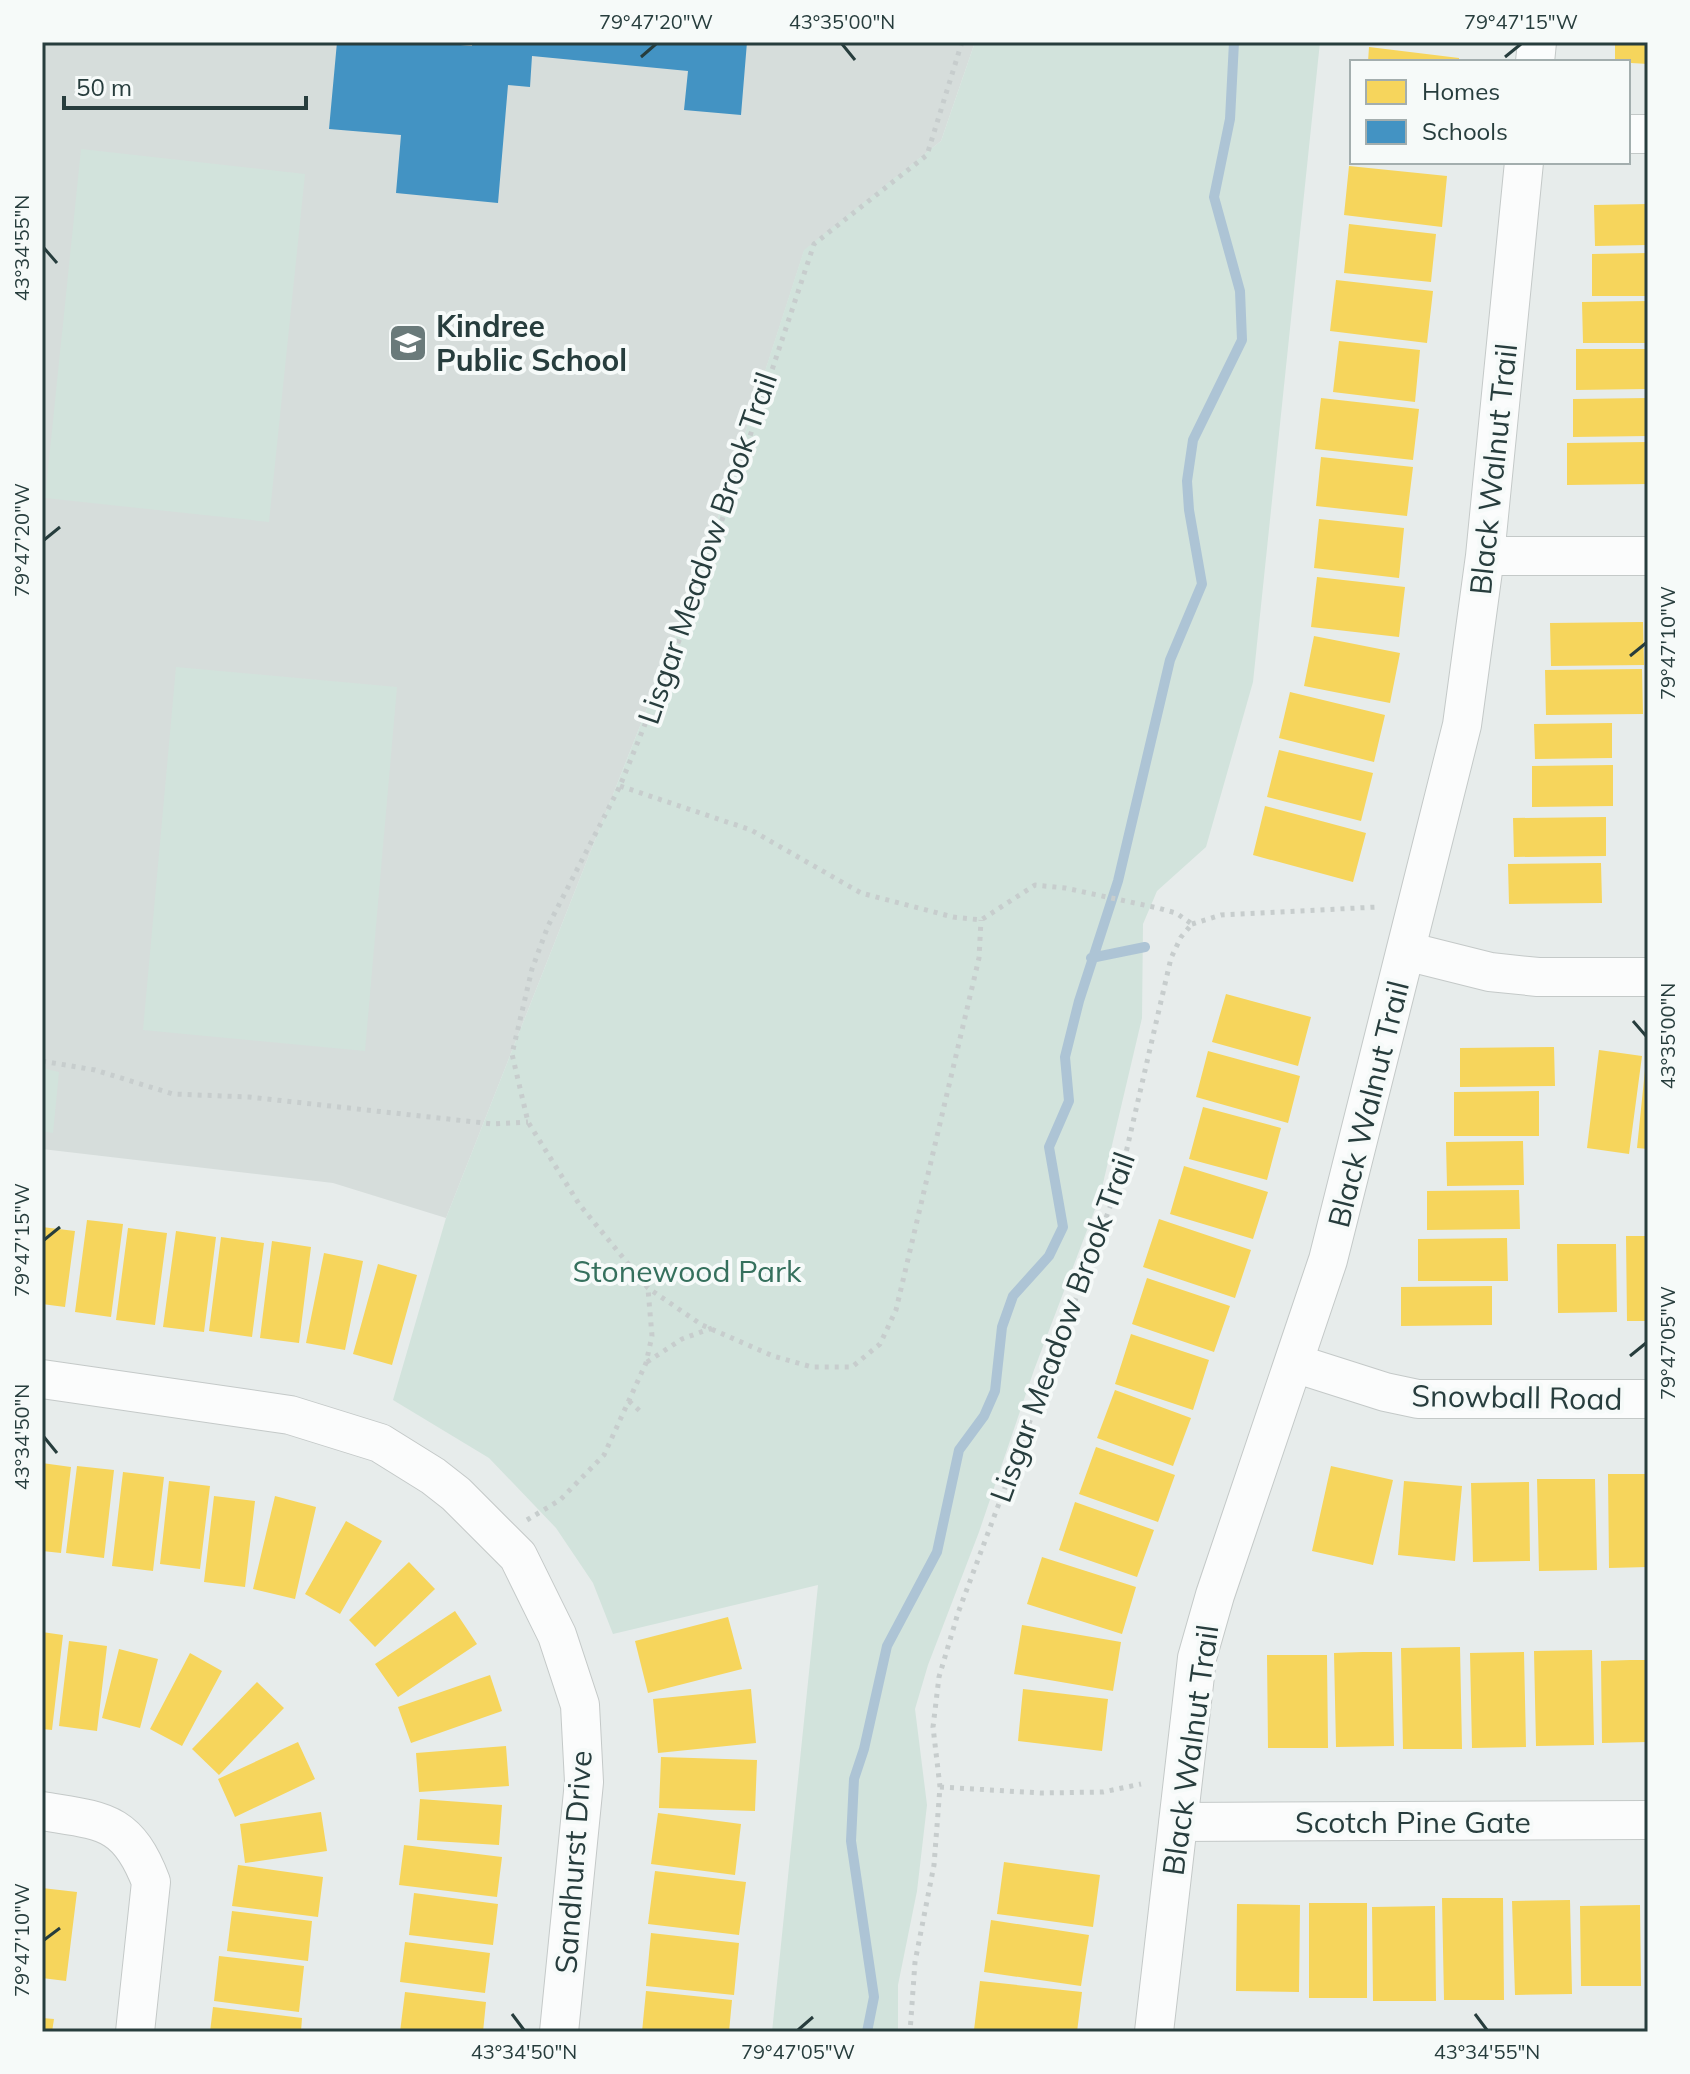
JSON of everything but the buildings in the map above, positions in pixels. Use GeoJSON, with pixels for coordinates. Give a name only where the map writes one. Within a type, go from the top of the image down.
{"type":"FeatureCollection","features":[{"type":"Feature","properties":{"kind":"street","name":"Black Walnut Trail"},"geometry":{"type":"LineString","coordinates":[[1154,2032],[1197,1658],[1337,1224],[1462,725],[1485,556],[1524,164]]}},
{"type":"Feature","properties":{"kind":"street"},"geometry":{"type":"LineString","coordinates":[[1485,556],[1648,556]]}},
{"type":"Feature","properties":{"kind":"street"},"geometry":{"type":"LineString","coordinates":[[1406,951],[1490,972],[1538,977],[1648,977]]}},
{"type":"Feature","properties":{"kind":"street","name":"Snowball Road"},"geometry":{"type":"LineString","coordinates":[[1294,1363],[1385,1392],[1418,1399],[1648,1399]]}},
{"type":"Feature","properties":{"kind":"street","name":"Sandhurst Drive"},"geometry":{"type":"LineString","coordinates":[[42,1379],[290,1415],[380,1443],[433,1476],[518,1556],[557,1635],[580,1705],[584,1782],[559,2032]]}},
{"type":"Feature","properties":{"kind":"street"},"geometry":{"type":"LineString","coordinates":[[42,1811],[103,1821],[135,1846],[151,1882],[135,2032]]}},
{"type":"Feature","properties":{"kind":"street","name":"Scotch Pine Gate"},"geometry":{"type":"LineString","coordinates":[[1178,1822],[1648,1820]]}},
{"type":"Feature","properties":{"kind":"path","name":"Lisgar Meadow Brook Trail"},"geometry":{"type":"LineString","coordinates":[[962,42],[927,155],[814,244],[695,601],[620,786],[548,926],[532,969],[512,1054],[528,1122],[579,1204],[648,1288],[712,1328],[773,1356],[812,1367],[852,1367],[880,1344],[896,1310],[979,958],[981,920]]}},
{"type":"Feature","properties":{"kind":"path"},"geometry":{"type":"LineString","coordinates":[[620,786],[751,830],[861,893],[953,917],[981,920],[1035,885],[1065,888],[1158,908],[1176,913],[1192,924],[1221,915],[1377,907]]}},
{"type":"Feature","properties":{"kind":"path","name":"Lisgar Meadow Brook Trail"},"geometry":{"type":"LineString","coordinates":[[910,2032],[915,1962],[934,1865],[940,1787],[933,1727],[939,1677],[958,1613],[1119,1183],[1171,958],[1181,937],[1192,924]]}},
{"type":"Feature","properties":{"kind":"path"},"geometry":{"type":"LineString","coordinates":[[42,1061],[95,1070],[173,1094],[249,1097],[493,1124],[528,1122]]}},
{"type":"Feature","properties":{"kind":"path"},"geometry":{"type":"LineString","coordinates":[[499,1536],[560,1500],[604,1455],[646,1363],[652,1336],[648,1288]]}},
{"type":"Feature","properties":{"kind":"path"},"geometry":{"type":"LineString","coordinates":[[646,1363],[682,1339],[712,1328]]}},
{"type":"Feature","properties":{"kind":"path"},"geometry":{"type":"LineString","coordinates":[[629,1401],[642,1413]]}},
{"type":"Feature","properties":{"kind":"path"},"geometry":{"type":"LineString","coordinates":[[940,1787],[1041,1793],[1103,1792],[1141,1784]]}},
{"type":"Feature","properties":{"kind":"shaded area"},"geometry":{"type":"Polygon","coordinates":[[[42,42],[975,42],[941,141],[804,251],[698,579],[446,1218],[333,1183],[42,1149],[42,42]]]}},
{"type":"Feature","properties":{"kind":"green space","name":"Stonewood Park"},"geometry":{"type":"Polygon","coordinates":[[[975,42],[1320,42],[1253,682],[1206,847],[1157,891],[1143,924],[1142,1018],[1100,1196],[1034,1370],[915,1709],[927,1805],[917,1891],[898,1985],[898,2032],[772,2032],[818,1585],[613,1634],[593,1583],[556,1528],[489,1458],[393,1400],[446,1218],[698,579],[804,250],[941,141],[975,42]]]}},
{"type":"Feature","properties":{"kind":"green space"},"geometry":{"type":"Polygon","coordinates":[[[81,149],[305,174],[269,522],[45,498],[81,149]]]}},
{"type":"Feature","properties":{"kind":"green space"},"geometry":{"type":"Polygon","coordinates":[[[176,667],[397,687],[365,1051],[143,1030],[176,667]]]}},
{"type":"Feature","properties":{"kind":"green space"},"geometry":{"type":"Polygon","coordinates":[[[42,1068],[59,1072],[53,1133],[42,1131],[42,1068]]]}},
{"type":"Feature","properties":{"kind":"waterway"},"geometry":{"type":"LineString","coordinates":[[867,2032],[874,1997],[851,1841],[854,1779],[864,1749],[887,1646],[937,1552],[959,1450],[984,1416],[995,1391],[1002,1327],[1013,1296],[1049,1256],[1063,1227],[1049,1147],[1069,1101],[1065,1057],[1079,1001],[1118,881],[1170,660],[1202,584],[1187,481],[1193,440],[1242,340],[1240,291],[1214,197],[1230,119],[1234,42]]}},
{"type":"Feature","properties":{"kind":"waterway"},"geometry":{"type":"LineString","coordinates":[[1091,958],[1145,947]]}},
{"type":"Feature","properties":{"kind":"place","name":"Kindree Public School"},"geometry":{"type":"Point","coordinates":[408,343]}}]}
